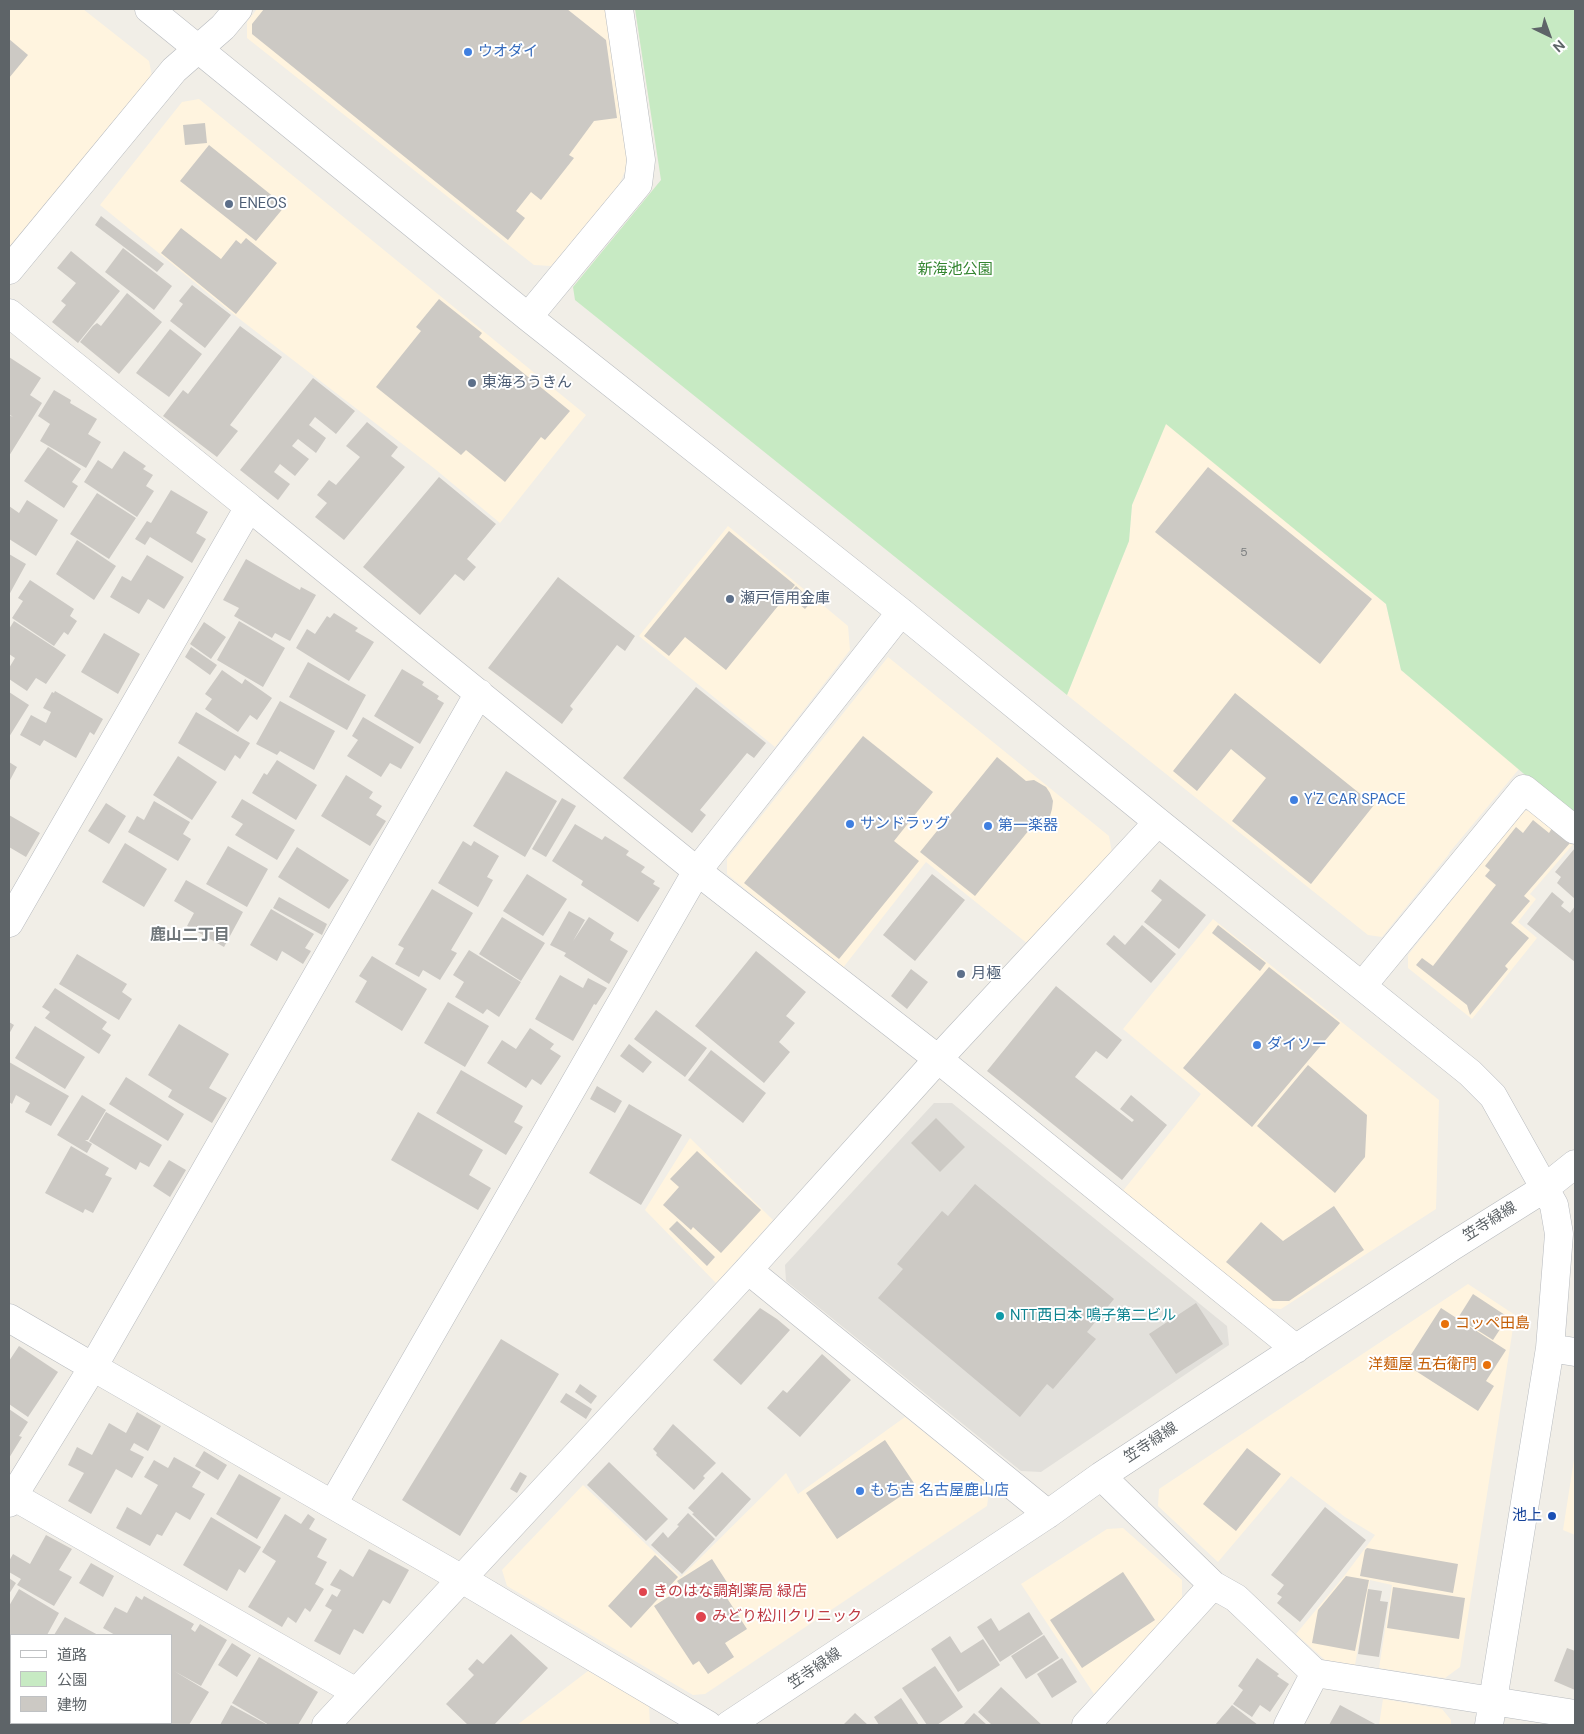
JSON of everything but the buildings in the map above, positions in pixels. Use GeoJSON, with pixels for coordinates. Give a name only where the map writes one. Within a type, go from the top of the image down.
{"type":"FeatureCollection","features":[{"type":"Feature","properties":{"kind":"street"},"geometry":{"type":"LineString","coordinates":[[149,9],[528,316],[901,612],[1470,1073],[1493,1096],[1554,1205],[1559,1234],[1563,1350],[1490,1713]]}},
{"type":"Feature","properties":{"kind":"street"},"geometry":{"type":"LineString","coordinates":[[9,270],[174,70],[222,27],[238,9]]}},
{"type":"Feature","properties":{"kind":"street"},"geometry":{"type":"LineString","coordinates":[[528,316],[638,184],[642,160],[619,9]]}},
{"type":"Feature","properties":{"kind":"street"},"geometry":{"type":"LineString","coordinates":[[9,313],[697,871],[938,1059],[1296,1349]]}},
{"type":"Feature","properties":{"kind":"street"},"geometry":{"type":"LineString","coordinates":[[9,923],[249,507]]}},
{"type":"Feature","properties":{"kind":"street"},"geometry":{"type":"LineString","coordinates":[[333,1504],[697,871],[901,612]]}},
{"type":"Feature","properties":{"kind":"street"},"geometry":{"type":"LineString","coordinates":[[356,1692],[11,1499],[93,1367],[479,693]]}},
{"type":"Feature","properties":{"kind":"street"},"geometry":{"type":"LineString","coordinates":[[1362,986],[1524,789],[1575,830]]}},
{"type":"Feature","properties":{"kind":"street"},"geometry":{"type":"LineString","coordinates":[[326,1725],[748,1270],[938,1059],[1158,822]]}},
{"type":"Feature","properties":{"kind":"street","name":"笠寺緑線"},"geometry":{"type":"LineString","coordinates":[[729,1725],[1048,1514],[1101,1476],[1451,1247],[1545,1188],[1575,1164]]}},
{"type":"Feature","properties":{"kind":"street"},"geometry":{"type":"LineString","coordinates":[[748,1270],[1048,1514]]}},
{"type":"Feature","properties":{"kind":"street"},"geometry":{"type":"LineString","coordinates":[[9,1318],[462,1579],[708,1725]]}},
{"type":"Feature","properties":{"kind":"street"},"geometry":{"type":"LineString","coordinates":[[1101,1476],[1213,1585],[1236,1598],[1315,1673],[1490,1713],[1575,1714]]}},
{"type":"Feature","properties":{"kind":"street"},"geometry":{"type":"LineString","coordinates":[[1086,1725],[1213,1585]]}},
{"type":"Feature","properties":{"kind":"street"},"geometry":{"type":"LineString","coordinates":[[1288,1725],[1315,1673]]}},
{"type":"Feature","properties":{"kind":"shaded area"},"geometry":{"type":"Polygon","coordinates":[[[9,9],[83,9],[149,61],[152,76],[9,251],[9,9]]]}},
{"type":"Feature","properties":{"kind":"shaded area"},"geometry":{"type":"Polygon","coordinates":[[[257,9],[605,9],[628,164],[619,185],[551,266],[534,265],[247,38],[247,22],[257,9]]]}},
{"type":"Feature","properties":{"kind":"shaded area"},"geometry":{"type":"Polygon","coordinates":[[[199,99],[586,415],[500,523],[435,469],[237,317],[100,205],[182,102],[199,99]]]}},
{"type":"Feature","properties":{"kind":"shaded area"},"geometry":{"type":"Polygon","coordinates":[[[1166,423],[1386,604],[1401,670],[1519,769],[1449,853],[1451,855],[1449,854],[1382,937],[1368,935],[1067,695],[1129,541],[1132,505],[1166,423]]]}},
{"type":"Feature","properties":{"kind":"shaded area"},"geometry":{"type":"Polygon","coordinates":[[[728,526],[848,626],[850,650],[775,747],[639,636],[728,526]]]}},
{"type":"Feature","properties":{"kind":"shaded area"},"geometry":{"type":"Polygon","coordinates":[[[888,657],[1109,836],[1112,853],[1028,944],[926,862],[842,969],[727,874],[727,859],[888,657]]]}},
{"type":"Feature","properties":{"kind":"shaded area"},"geometry":{"type":"Polygon","coordinates":[[[1523,811],[1541,811],[1575,842],[1530,894],[1536,899],[1518,922],[1537,938],[1472,1019],[1408,968],[1408,955],[1523,811]]]}},
{"type":"Feature","properties":{"kind":"shaded area"},"geometry":{"type":"Polygon","coordinates":[[[1213,919],[1439,1100],[1436,1209],[1281,1309],[1267,1308],[1122,1192],[1201,1094],[1123,1029],[1213,919]]]}},
{"type":"Feature","properties":{"kind":"shaded area"},"geometry":{"type":"Polygon","coordinates":[[[934,1103],[952,1103],[1227,1326],[1229,1345],[1041,1472],[1021,1471],[786,1281],[785,1265],[934,1103]]]}},
{"type":"Feature","properties":{"kind":"shaded area"},"geometry":{"type":"Polygon","coordinates":[[[690,1138],[773,1220],[716,1283],[645,1210],[690,1138]]]}},
{"type":"Feature","properties":{"kind":"shaded area"},"geometry":{"type":"Polygon","coordinates":[[[1468,1284],[1515,1315],[1460,1667],[1445,1678],[1379,1668],[1392,1585],[1370,1580],[1355,1665],[1325,1660],[1296,1634],[1345,1575],[1375,1535],[1345,1517],[1291,1476],[1218,1562],[1158,1506],[1159,1489],[1468,1284]]]}},
{"type":"Feature","properties":{"kind":"shaded area"},"geometry":{"type":"Polygon","coordinates":[[[905,1417],[990,1485],[987,1506],[705,1694],[693,1695],[507,1586],[502,1570],[583,1485],[681,1577],[786,1473],[798,1494],[905,1417]]]}},
{"type":"Feature","properties":{"kind":"shaded area"},"geometry":{"type":"Polygon","coordinates":[[[1575,1453],[1575,1535],[1563,1530],[1575,1453]]]}},
{"type":"Feature","properties":{"kind":"shaded area"},"geometry":{"type":"Polygon","coordinates":[[[1123,1528],[1182,1580],[1182,1600],[1094,1694],[1021,1584],[1107,1529],[1123,1528]]]}},
{"type":"Feature","properties":{"kind":"shaded area"},"geometry":{"type":"Polygon","coordinates":[[[588,1671],[649,1706],[650,1725],[517,1725],[588,1671]]]}},
{"type":"Feature","properties":{"kind":"shaded area"},"geometry":{"type":"Polygon","coordinates":[[[1383,1699],[1442,1709],[1451,1720],[1451,1725],[1379,1725],[1383,1699]]]}},
{"type":"Feature","properties":{"kind":"green space","name":"新海池公園"},"geometry":{"type":"Polygon","coordinates":[[[635,9],[1575,9],[1575,817],[1401,670],[1386,604],[1166,424],[1132,505],[1129,541],[1067,695],[575,300],[573,287],[661,180],[635,9]]]}},
{"type":"Feature","properties":{"kind":"place","name":"ウオダイ"},"geometry":{"type":"Point","coordinates":[468,52]}},
{"type":"Feature","properties":{"kind":"place","name":"ENEOS"},"geometry":{"type":"Point","coordinates":[229,204]}},
{"type":"Feature","properties":{"kind":"place","name":"東海ろうきん"},"geometry":{"type":"Point","coordinates":[472,383]}},
{"type":"Feature","properties":{"kind":"place","name":"瀬戸信用金庫"},"geometry":{"type":"Point","coordinates":[730,599]}},
{"type":"Feature","properties":{"kind":"place","name":"Y'Z CAR SPACE"},"geometry":{"type":"Point","coordinates":[1294,800]}},
{"type":"Feature","properties":{"kind":"place","name":"サンドラッグ"},"geometry":{"type":"Point","coordinates":[850,824]}},
{"type":"Feature","properties":{"kind":"place","name":"第一楽器"},"geometry":{"type":"Point","coordinates":[988,826]}},
{"type":"Feature","properties":{"kind":"place","name":"月極"},"geometry":{"type":"Point","coordinates":[961,974]}},
{"type":"Feature","properties":{"kind":"place","name":"ダイソー"},"geometry":{"type":"Point","coordinates":[1257,1045]}},
{"type":"Feature","properties":{"kind":"place","name":"NTT西日本 鳴子第二ビル"},"geometry":{"type":"Point","coordinates":[1000,1316]}},
{"type":"Feature","properties":{"kind":"place","name":"コッペ田島"},"geometry":{"type":"Point","coordinates":[1445,1324]}},
{"type":"Feature","properties":{"kind":"place","name":"洋麺屋 五右衛門"},"geometry":{"type":"Point","coordinates":[1487,1365]}},
{"type":"Feature","properties":{"kind":"place","name":"もち吉 名古屋鹿山店"},"geometry":{"type":"Point","coordinates":[860,1491]}},
{"type":"Feature","properties":{"kind":"place","name":"池上"},"geometry":{"type":"Point","coordinates":[1552,1516]}},
{"type":"Feature","properties":{"kind":"place","name":"きのはな調剤薬局 緑店"},"geometry":{"type":"Point","coordinates":[643,1592]}},
{"type":"Feature","properties":{"kind":"place","name":"みどり松川クリニック"},"geometry":{"type":"Point","coordinates":[701,1617]}},
{"type":"Feature","properties":{"kind":"district","name":"鹿山二丁目"},"geometry":{"type":"Point","coordinates":[190,936]}}]}
